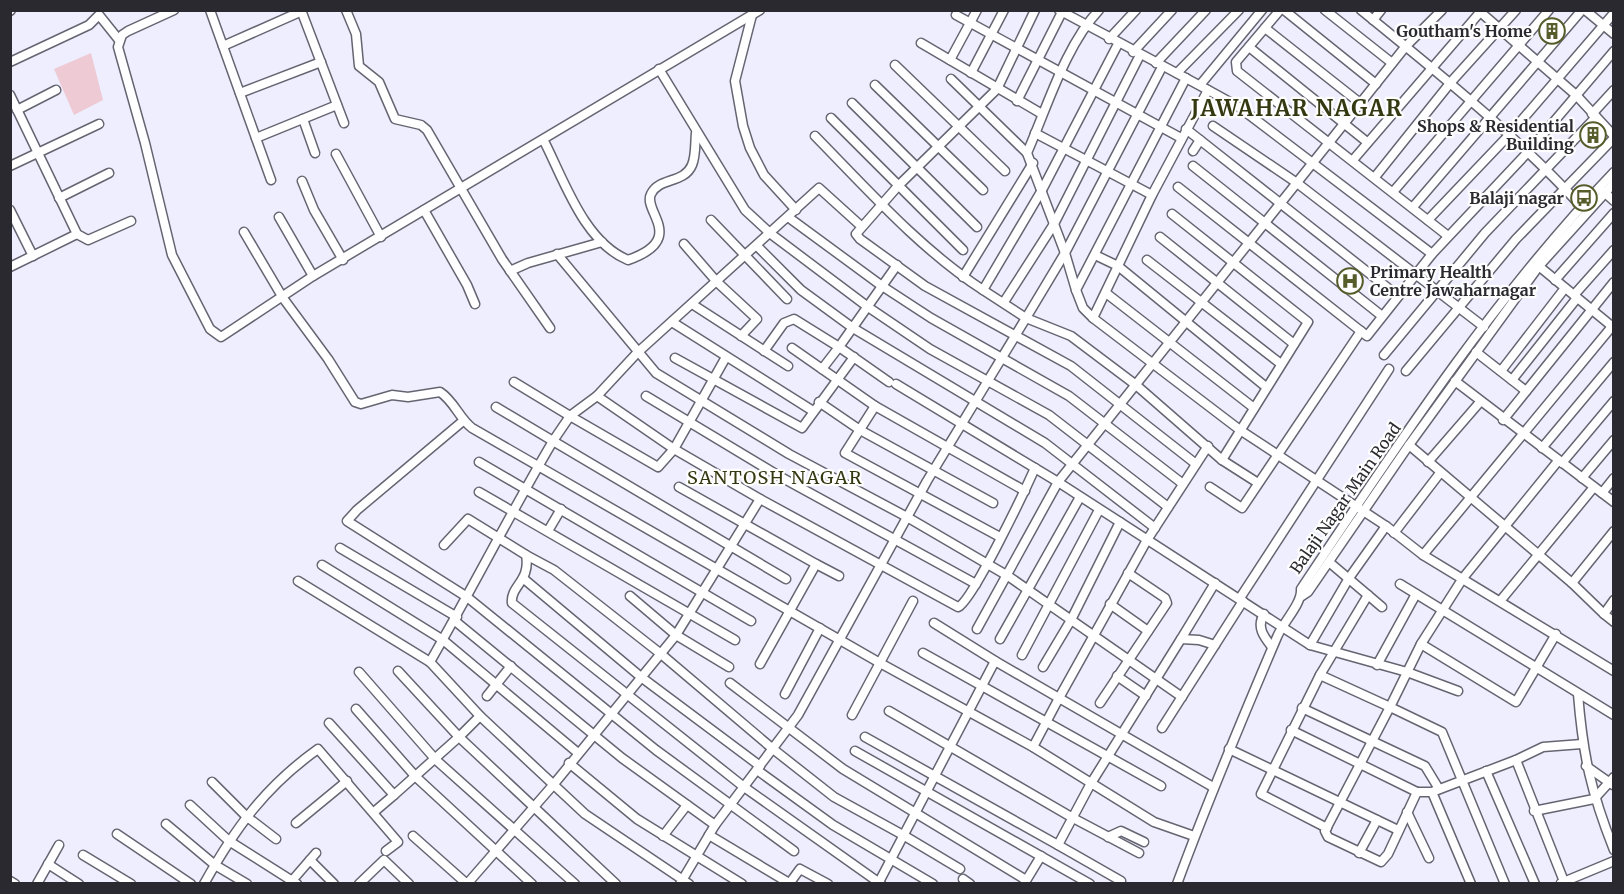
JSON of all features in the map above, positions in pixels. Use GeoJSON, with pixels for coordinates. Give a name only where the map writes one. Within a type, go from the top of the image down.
{"type":"FeatureCollection","features":[{"type":"Feature","properties":{"kind":"street"},"geometry":{"type":"LineString","coordinates":[[119,40],[128,31],[174,10]]}},
{"type":"Feature","properties":{"kind":"street"},"geometry":{"type":"LineString","coordinates":[[210,10],[272,180]]}},
{"type":"Feature","properties":{"kind":"street"},"geometry":{"type":"LineString","coordinates":[[346,10],[357,34],[359,66],[379,82],[395,119],[420,125],[427,130],[510,271],[550,328]]}},
{"type":"Feature","properties":{"kind":"street"},"geometry":{"type":"LineString","coordinates":[[950,60],[977,10]]}},
{"type":"Feature","properties":{"kind":"street"},"geometry":{"type":"LineString","coordinates":[[971,74],[1004,10]]}},
{"type":"Feature","properties":{"kind":"street"},"geometry":{"type":"LineString","coordinates":[[1035,10],[997,89],[898,186],[856,234],[860,240],[925,286],[1071,366],[1196,464]]}},
{"type":"Feature","properties":{"kind":"street"},"geometry":{"type":"LineString","coordinates":[[1027,153],[1042,114],[1086,24],[1100,10]]}},
{"type":"Feature","properties":{"kind":"street"},"geometry":{"type":"LineString","coordinates":[[1109,39],[1136,10]]}},
{"type":"Feature","properties":{"kind":"street"},"geometry":{"type":"LineString","coordinates":[[1004,302],[1053,224],[1115,102],[1137,53],[1172,10]]}},
{"type":"Feature","properties":{"kind":"street"},"geometry":{"type":"LineString","coordinates":[[298,581],[430,662],[480,716],[585,814],[684,882],[695,857],[715,825],[789,728],[934,469],[989,382],[1065,253],[1137,114],[1159,65],[1206,10]]}},
{"type":"Feature","properties":{"kind":"street"},"geometry":{"type":"LineString","coordinates":[[1177,73],[1239,10]]}},
{"type":"Feature","properties":{"kind":"street"},"geometry":{"type":"LineString","coordinates":[[1093,318],[1204,88],[1262,10]]}},
{"type":"Feature","properties":{"kind":"street"},"geometry":{"type":"LineString","coordinates":[[1376,84],[1282,10],[1236,62],[1237,71],[1448,236]]}},
{"type":"Feature","properties":{"kind":"street"},"geometry":{"type":"LineString","coordinates":[[1325,10],[1392,63]]}},
{"type":"Feature","properties":{"kind":"street"},"geometry":{"type":"LineString","coordinates":[[1361,10],[1433,66],[1472,100],[1547,169],[1581,206]]}},
{"type":"Feature","properties":{"kind":"street"},"geometry":{"type":"LineString","coordinates":[[1373,20],[1382,10]]}},
{"type":"Feature","properties":{"kind":"street"},"geometry":{"type":"LineString","coordinates":[[977,629],[1058,483],[1392,63],[1442,10]]}},
{"type":"Feature","properties":{"kind":"street"},"geometry":{"type":"LineString","coordinates":[[1375,177],[1451,82],[1516,10]]}},
{"type":"Feature","properties":{"kind":"street"},"geometry":{"type":"LineString","coordinates":[[1393,192],[1549,10]]}},
{"type":"Feature","properties":{"kind":"street"},"geometry":{"type":"LineString","coordinates":[[1413,207],[1584,10],[1614,34]]}},
{"type":"Feature","properties":{"kind":"street"},"geometry":{"type":"LineString","coordinates":[[223,46],[302,11],[344,123]]}},
{"type":"Feature","properties":{"kind":"street"},"geometry":{"type":"LineString","coordinates":[[1017,101],[1061,11],[1118,44],[1239,107],[1432,254]]}},
{"type":"Feature","properties":{"kind":"street"},"geometry":{"type":"LineString","coordinates":[[1353,160],[1480,11],[1576,95],[1613,134],[1457,307],[1406,371]]}},
{"type":"Feature","properties":{"kind":"street"},"geometry":{"type":"LineString","coordinates":[[10,62],[89,25],[99,15],[119,40],[119,52],[146,143],[172,255],[210,329],[217,337],[225,336],[284,298],[313,276],[461,187],[544,141],[659,69],[756,13]]}},
{"type":"Feature","properties":{"kind":"street"},"geometry":{"type":"LineString","coordinates":[[756,13],[735,81],[743,126],[750,148],[764,175],[796,210]]}},
{"type":"Feature","properties":{"kind":"street"},"geometry":{"type":"LineString","coordinates":[[1428,220],[1509,135],[1614,13]]}},
{"type":"Feature","properties":{"kind":"street"},"geometry":{"type":"LineString","coordinates":[[956,15],[1181,138]]}},
{"type":"Feature","properties":{"kind":"street"},"geometry":{"type":"LineString","coordinates":[[1265,28],[1360,103]]}},
{"type":"Feature","properties":{"kind":"street"},"geometry":{"type":"LineString","coordinates":[[921,43],[1042,114]]}},
{"type":"Feature","properties":{"kind":"street"},"geometry":{"type":"LineString","coordinates":[[983,290],[1042,190],[1118,44]]}},
{"type":"Feature","properties":{"kind":"street"},"geometry":{"type":"LineString","coordinates":[[1249,47],[1367,142]]}},
{"type":"Feature","properties":{"kind":"street"},"geometry":{"type":"LineString","coordinates":[[1178,187],[1367,336],[1432,254],[1528,152],[1614,51]]}},
{"type":"Feature","properties":{"kind":"street"},"geometry":{"type":"LineString","coordinates":[[240,93],[321,62]]}},
{"type":"Feature","properties":{"kind":"street"},"geometry":{"type":"LineString","coordinates":[[895,65],[1005,171]]}},
{"type":"Feature","properties":{"kind":"street"},"geometry":{"type":"LineString","coordinates":[[659,69],[745,210],[771,234],[868,307],[930,349],[1049,415],[1168,507]]}},
{"type":"Feature","properties":{"kind":"street"},"geometry":{"type":"LineString","coordinates":[[1076,290],[1186,78]]}},
{"type":"Feature","properties":{"kind":"street"},"geometry":{"type":"LineString","coordinates":[[951,79],[1027,153],[1033,164],[1083,308],[1093,318],[1240,430],[1360,508],[1423,555],[1501,600],[1614,671]]}},
{"type":"Feature","properties":{"kind":"street"},"geometry":{"type":"LineString","coordinates":[[874,85],[983,190]]}},
{"type":"Feature","properties":{"kind":"street"},"geometry":{"type":"LineString","coordinates":[[17,110],[56,90]]}},
{"type":"Feature","properties":{"kind":"street"},"geometry":{"type":"LineString","coordinates":[[1384,355],[1485,233],[1547,169],[1614,90]]}},
{"type":"Feature","properties":{"kind":"street"},"geometry":{"type":"LineString","coordinates":[[10,95],[77,234],[88,240],[131,221]]}},
{"type":"Feature","properties":{"kind":"street"},"geometry":{"type":"LineString","coordinates":[[852,103],[977,227]]}},
{"type":"Feature","properties":{"kind":"street"},"geometry":{"type":"LineString","coordinates":[[256,138],[337,105]]}},
{"type":"Feature","properties":{"kind":"street"},"geometry":{"type":"LineString","coordinates":[[831,118],[963,250]]}},
{"type":"Feature","properties":{"kind":"street"},"geometry":{"type":"LineString","coordinates":[[303,119],[315,153]]}},
{"type":"Feature","properties":{"kind":"street"},"geometry":{"type":"LineString","coordinates":[[10,166],[99,124]]}},
{"type":"Feature","properties":{"kind":"street"},"geometry":{"type":"LineString","coordinates":[[1213,126],[1297,183],[1484,327]]}},
{"type":"Feature","properties":{"kind":"street"},"geometry":{"type":"LineString","coordinates":[[1186,129],[1398,296]]}},
{"type":"Feature","properties":{"kind":"street"},"geometry":{"type":"LineString","coordinates":[[544,141],[589,225],[611,252],[628,260],[649,249],[661,230],[649,202],[651,193],[664,183],[687,173],[692,165],[696,132]]}},
{"type":"Feature","properties":{"kind":"street"},"geometry":{"type":"LineString","coordinates":[[1035,134],[1064,147],[1152,195]]}},
{"type":"Feature","properties":{"kind":"street"},"geometry":{"type":"LineString","coordinates":[[814,136],[882,204],[963,277],[1026,318],[1071,336],[1136,385],[1222,460],[1258,483]]}},
{"type":"Feature","properties":{"kind":"street"},"geometry":{"type":"LineString","coordinates":[[1193,151],[1200,140]]}},
{"type":"Feature","properties":{"kind":"street"},"geometry":{"type":"LineString","coordinates":[[336,154],[381,237]]}},
{"type":"Feature","properties":{"kind":"street"},"geometry":{"type":"LineString","coordinates":[[963,277],[1033,164]]}},
{"type":"Feature","properties":{"kind":"street"},"geometry":{"type":"LineString","coordinates":[[1193,166],[1382,316]]}},
{"type":"Feature","properties":{"kind":"street","name":"Balaji Nagar Main Road"},"geometry":{"type":"LineString","coordinates":[[1177,884],[1213,787],[1272,647],[1282,626],[1302,596],[1301,589],[1360,508],[1484,327],[1581,206],[1614,172]]}},
{"type":"Feature","properties":{"kind":"street"},"geometry":{"type":"LineString","coordinates":[[59,198],[109,173]]}},
{"type":"Feature","properties":{"kind":"street"},"geometry":{"type":"LineString","coordinates":[[302,181],[314,210],[343,260]]}},
{"type":"Feature","properties":{"kind":"street"},"geometry":{"type":"LineString","coordinates":[[1302,596],[1308,592],[1329,562],[1360,508],[1409,445],[1536,264],[1614,183]]}},
{"type":"Feature","properties":{"kind":"street"},"geometry":{"type":"LineString","coordinates":[[430,662],[456,619],[525,488],[570,416],[597,396],[637,353],[771,234],[819,188],[861,226]]}},
{"type":"Feature","properties":{"kind":"street"},"geometry":{"type":"LineString","coordinates":[[1604,192],[1614,201]]}},
{"type":"Feature","properties":{"kind":"street"},"geometry":{"type":"LineString","coordinates":[[10,210],[33,256]]}},
{"type":"Feature","properties":{"kind":"street"},"geometry":{"type":"LineString","coordinates":[[424,210],[467,285],[475,304]]}},
{"type":"Feature","properties":{"kind":"street"},"geometry":{"type":"LineString","coordinates":[[1555,280],[1614,213]]}},
{"type":"Feature","properties":{"kind":"street"},"geometry":{"type":"LineString","coordinates":[[1172,214],[1308,322],[1222,460]]}},
{"type":"Feature","properties":{"kind":"street"},"geometry":{"type":"LineString","coordinates":[[788,217],[882,286],[1002,360],[1069,396],[1183,484]]}},
{"type":"Feature","properties":{"kind":"street"},"geometry":{"type":"LineString","coordinates":[[279,218],[313,276]]}},
{"type":"Feature","properties":{"kind":"street"},"geometry":{"type":"LineString","coordinates":[[711,220],[744,257],[787,299]]}},
{"type":"Feature","properties":{"kind":"street"},"geometry":{"type":"LineString","coordinates":[[244,231],[284,298],[328,359],[355,402],[361,404],[392,395],[408,397],[440,392],[447,396],[463,421],[880,663],[1033,747],[1090,785],[1154,822],[1194,836]]}},
{"type":"Feature","properties":{"kind":"street"},"geometry":{"type":"LineString","coordinates":[[10,267],[77,234]]}},
{"type":"Feature","properties":{"kind":"street"},"geometry":{"type":"LineString","coordinates":[[1160,237],[1294,344]]}},
{"type":"Feature","properties":{"kind":"street"},"geometry":{"type":"LineString","coordinates":[[510,271],[557,254],[602,242]]}},
{"type":"Feature","properties":{"kind":"street"},"geometry":{"type":"LineString","coordinates":[[684,244],[717,282],[756,319],[741,336]]}},
{"type":"Feature","properties":{"kind":"street"},"geometry":{"type":"LineString","coordinates":[[757,246],[801,290],[853,328],[1045,443],[1155,528]]}},
{"type":"Feature","properties":{"kind":"street"},"geometry":{"type":"LineString","coordinates":[[1512,380],[1575,296],[1614,250]]}},
{"type":"Feature","properties":{"kind":"street"},"geometry":{"type":"LineString","coordinates":[[557,254],[637,353],[656,372],[789,454],[987,563],[1050,604],[1092,636],[1182,697]]}},
{"type":"Feature","properties":{"kind":"street"},"geometry":{"type":"LineString","coordinates":[[1095,255],[1118,266],[1266,387]]}},
{"type":"Feature","properties":{"kind":"street"},"geometry":{"type":"LineString","coordinates":[[1147,260],[1281,364]]}},
{"type":"Feature","properties":{"kind":"street"},"geometry":{"type":"LineString","coordinates":[[1423,555],[1522,432],[1613,326],[1536,264]]}},
{"type":"Feature","properties":{"kind":"street"},"geometry":{"type":"LineString","coordinates":[[822,369],[897,265]]}},
{"type":"Feature","properties":{"kind":"street"},"geometry":{"type":"LineString","coordinates":[[1503,420],[1614,282]]}},
{"type":"Feature","properties":{"kind":"street"},"geometry":{"type":"LineString","coordinates":[[1501,371],[1565,288]]}},
{"type":"Feature","properties":{"kind":"street"},"geometry":{"type":"LineString","coordinates":[[1106,292],[1254,408]]}},
{"type":"Feature","properties":{"kind":"street"},"geometry":{"type":"LineString","coordinates":[[692,304],[788,366]]}},
{"type":"Feature","properties":{"kind":"street"},"geometry":{"type":"LineString","coordinates":[[764,351],[790,319],[1035,468],[1310,645],[1407,672],[1458,691]]}},
{"type":"Feature","properties":{"kind":"street"},"geometry":{"type":"LineString","coordinates":[[672,322],[813,411]]}},
{"type":"Feature","properties":{"kind":"street"},"geometry":{"type":"LineString","coordinates":[[1210,487],[1242,508],[1361,331]]}},
{"type":"Feature","properties":{"kind":"street"},"geometry":{"type":"LineString","coordinates":[[792,348],[875,406],[1025,491]]}},
{"type":"Feature","properties":{"kind":"street"},"geometry":{"type":"LineString","coordinates":[[1476,352],[1526,391]]}},
{"type":"Feature","properties":{"kind":"street"},"geometry":{"type":"LineString","coordinates":[[514,382],[658,467],[664,464],[674,449],[726,357]]}},
{"type":"Feature","properties":{"kind":"street"},"geometry":{"type":"LineString","coordinates":[[675,358],[802,429],[819,402],[854,357]]}},
{"type":"Feature","properties":{"kind":"street"},"geometry":{"type":"LineString","coordinates":[[1542,448],[1614,362]]}},
{"type":"Feature","properties":{"kind":"street"},"geometry":{"type":"LineString","coordinates":[[1162,728],[1389,369]]}},
{"type":"Feature","properties":{"kind":"street"},"geometry":{"type":"LineString","coordinates":[[1455,381],[1503,420],[1614,502]]}},
{"type":"Feature","properties":{"kind":"street"},"geometry":{"type":"LineString","coordinates":[[597,396],[674,449],[760,499],[958,607],[963,604],[976,584],[1035,468]]}},
{"type":"Feature","properties":{"kind":"street"},"geometry":{"type":"LineString","coordinates":[[646,396],[688,423],[894,541],[976,584]]}},
{"type":"Feature","properties":{"kind":"street"},"geometry":{"type":"LineString","coordinates":[[1417,792],[1388,854],[1381,862],[1328,837],[1327,828],[1340,801],[1421,644],[1442,610],[1463,578],[1503,527],[1614,401]]}},
{"type":"Feature","properties":{"kind":"street"},"geometry":{"type":"LineString","coordinates":[[819,402],[860,430],[934,469],[993,504]]}},
{"type":"Feature","properties":{"kind":"street"},"geometry":{"type":"LineString","coordinates":[[1428,462],[1480,402]]}},
{"type":"Feature","properties":{"kind":"street"},"geometry":{"type":"LineString","coordinates":[[875,406],[845,453],[1000,537]]}},
{"type":"Feature","properties":{"kind":"street"},"geometry":{"type":"LineString","coordinates":[[496,407],[786,579]]}},
{"type":"Feature","properties":{"kind":"street"},"geometry":{"type":"LineString","coordinates":[[463,421],[357,510],[347,521],[467,597],[656,750],[794,851]]}},
{"type":"Feature","properties":{"kind":"street"},"geometry":{"type":"LineString","coordinates":[[1582,478],[1614,440]]}},
{"type":"Feature","properties":{"kind":"street"},"geometry":{"type":"LineString","coordinates":[[1409,445],[1503,527],[1572,583],[1614,622]]}},
{"type":"Feature","properties":{"kind":"street"},"geometry":{"type":"LineString","coordinates":[[1033,747],[1092,636],[1147,540],[1208,446]]}},
{"type":"Feature","properties":{"kind":"street"},"geometry":{"type":"LineString","coordinates":[[479,462],[751,621]]}},
{"type":"Feature","properties":{"kind":"street"},"geometry":{"type":"LineString","coordinates":[[1394,532],[1440,473]]}},
{"type":"Feature","properties":{"kind":"street"},"geometry":{"type":"LineString","coordinates":[[1501,600],[1537,554],[1598,490],[1614,478]]}},
{"type":"Feature","properties":{"kind":"street"},"geometry":{"type":"LineString","coordinates":[[679,487],[746,527],[838,576]]}},
{"type":"Feature","properties":{"kind":"street"},"geometry":{"type":"LineString","coordinates":[[480,492],[735,640]]}},
{"type":"Feature","properties":{"kind":"street"},"geometry":{"type":"LineString","coordinates":[[1000,639],[1080,497]]}},
{"type":"Feature","properties":{"kind":"street"},"geometry":{"type":"LineString","coordinates":[[413,836],[467,883],[554,784],[610,712],[676,635],[746,527],[760,499]]}},
{"type":"Feature","properties":{"kind":"street"},"geometry":{"type":"LineString","coordinates":[[548,531],[561,509]]}},
{"type":"Feature","properties":{"kind":"street"},"geometry":{"type":"LineString","coordinates":[[1022,655],[1099,510]]}},
{"type":"Feature","properties":{"kind":"street"},"geometry":{"type":"LineString","coordinates":[[444,545],[468,519],[554,570],[661,654],[773,749],[834,797],[903,834],[960,869]]}},
{"type":"Feature","properties":{"kind":"street"},"geometry":{"type":"LineString","coordinates":[[1043,667],[1071,620],[1120,522]]}},
{"type":"Feature","properties":{"kind":"street"},"geometry":{"type":"LineString","coordinates":[[1310,645],[1349,578],[1386,526]]}},
{"type":"Feature","properties":{"kind":"street"},"geometry":{"type":"LineString","coordinates":[[1572,583],[1614,531]]}},
{"type":"Feature","properties":{"kind":"street"},"geometry":{"type":"LineString","coordinates":[[340,548],[456,619],[593,735],[715,825]]}},
{"type":"Feature","properties":{"kind":"street"},"geometry":{"type":"LineString","coordinates":[[526,555],[527,566],[524,579],[513,593],[512,603],[744,787],[879,883],[995,661]]}},
{"type":"Feature","properties":{"kind":"street"},"geometry":{"type":"LineString","coordinates":[[1329,562],[1383,607]]}},
{"type":"Feature","properties":{"kind":"street"},"geometry":{"type":"LineString","coordinates":[[760,664],[816,564]]}},
{"type":"Feature","properties":{"kind":"street"},"geometry":{"type":"LineString","coordinates":[[322,565],[443,640],[578,753]]}},
{"type":"Feature","properties":{"kind":"street"},"geometry":{"type":"LineString","coordinates":[[1100,703],[1167,600],[1128,573]]}},
{"type":"Feature","properties":{"kind":"street"},"geometry":{"type":"LineString","coordinates":[[524,579],[642,677],[833,825],[933,884]]}},
{"type":"Feature","properties":{"kind":"street"},"geometry":{"type":"LineString","coordinates":[[1058,845],[1090,785],[1215,583]]}},
{"type":"Feature","properties":{"kind":"street"},"geometry":{"type":"LineString","coordinates":[[1400,584],[1614,715]]}},
{"type":"Feature","properties":{"kind":"street"},"geometry":{"type":"LineString","coordinates":[[1377,665],[1416,594]]}},
{"type":"Feature","properties":{"kind":"street"},"geometry":{"type":"LineString","coordinates":[[1327,828],[1262,796],[1262,791],[1302,708],[1368,595]]}},
{"type":"Feature","properties":{"kind":"street"},"geometry":{"type":"LineString","coordinates":[[630,596],[676,635],[729,667]]}},
{"type":"Feature","properties":{"kind":"street"},"geometry":{"type":"LineString","coordinates":[[1604,614],[1614,600]]}},
{"type":"Feature","properties":{"kind":"street"},"geometry":{"type":"LineString","coordinates":[[852,715],[913,601]]}},
{"type":"Feature","properties":{"kind":"street"},"geometry":{"type":"LineString","coordinates":[[1110,604],[1148,631]]}},
{"type":"Feature","properties":{"kind":"street"},"geometry":{"type":"LineString","coordinates":[[1264,614],[1261,620],[1261,630],[1272,647]]}},
{"type":"Feature","properties":{"kind":"street"},"geometry":{"type":"LineString","coordinates":[[934,623],[995,661],[1213,787]]}},
{"type":"Feature","properties":{"kind":"street"},"geometry":{"type":"LineString","coordinates":[[785,694],[820,628]]}},
{"type":"Feature","properties":{"kind":"street"},"geometry":{"type":"LineString","coordinates":[[1421,644],[1516,702],[1556,634]]}},
{"type":"Feature","properties":{"kind":"street"},"geometry":{"type":"LineString","coordinates":[[1181,639],[1199,640],[1215,645]]}},
{"type":"Feature","properties":{"kind":"street"},"geometry":{"type":"LineString","coordinates":[[923,653],[1107,758],[1161,786]]}},
{"type":"Feature","properties":{"kind":"street"},"geometry":{"type":"LineString","coordinates":[[487,696],[511,666]]}},
{"type":"Feature","properties":{"kind":"street"},"geometry":{"type":"LineString","coordinates":[[398,671],[459,737],[616,884]]}},
{"type":"Feature","properties":{"kind":"street"},"geometry":{"type":"LineString","coordinates":[[359,672],[436,760],[575,884]]}},
{"type":"Feature","properties":{"kind":"street"},"geometry":{"type":"LineString","coordinates":[[1320,675],[1442,732],[1505,884]]}},
{"type":"Feature","properties":{"kind":"street"},"geometry":{"type":"LineString","coordinates":[[1117,676],[1146,696]]}},
{"type":"Feature","properties":{"kind":"street"},"geometry":{"type":"LineString","coordinates":[[730,683],[843,769],[916,812],[1025,882],[1041,856]]}},
{"type":"Feature","properties":{"kind":"street"},"geometry":{"type":"LineString","coordinates":[[1578,694],[1586,766],[1594,799],[1614,850]]}},
{"type":"Feature","properties":{"kind":"street"},"geometry":{"type":"LineString","coordinates":[[1302,708],[1425,765],[1471,884]]}},
{"type":"Feature","properties":{"kind":"street"},"geometry":{"type":"LineString","coordinates":[[356,709],[416,777],[531,884]]}},
{"type":"Feature","properties":{"kind":"street"},"geometry":{"type":"LineString","coordinates":[[889,711],[1073,818],[1139,853]]}},
{"type":"Feature","properties":{"kind":"street"},"geometry":{"type":"LineString","coordinates":[[374,812],[436,760],[480,716]]}},
{"type":"Feature","properties":{"kind":"street"},"geometry":{"type":"LineString","coordinates":[[329,723],[394,795]]}},
{"type":"Feature","properties":{"kind":"street"},"geometry":{"type":"LineString","coordinates":[[1291,730],[1417,792],[1436,790],[1516,760],[1543,747],[1582,744]]}},
{"type":"Feature","properties":{"kind":"street"},"geometry":{"type":"LineString","coordinates":[[865,737],[1121,881]]}},
{"type":"Feature","properties":{"kind":"street"},"geometry":{"type":"LineString","coordinates":[[204,884],[246,816],[275,784],[318,749],[398,842],[386,851]]}},
{"type":"Feature","properties":{"kind":"street"},"geometry":{"type":"LineString","coordinates":[[1229,749],[1398,830]]}},
{"type":"Feature","properties":{"kind":"street"},"geometry":{"type":"LineString","coordinates":[[855,751],[1090,884]]}},
{"type":"Feature","properties":{"kind":"street"},"geometry":{"type":"LineString","coordinates":[[1516,760],[1564,883],[1614,861]]}},
{"type":"Feature","properties":{"kind":"street"},"geometry":{"type":"LineString","coordinates":[[569,763],[637,819],[741,884]]}},
{"type":"Feature","properties":{"kind":"street"},"geometry":{"type":"LineString","coordinates":[[1534,811],[1594,799],[1613,781],[1586,766]]}},
{"type":"Feature","properties":{"kind":"street"},"geometry":{"type":"LineString","coordinates":[[1486,771],[1534,884]]}},
{"type":"Feature","properties":{"kind":"street"},"geometry":{"type":"LineString","coordinates":[[296,823],[347,781]]}},
{"type":"Feature","properties":{"kind":"street"},"geometry":{"type":"LineString","coordinates":[[212,782],[246,816],[276,840]]}},
{"type":"Feature","properties":{"kind":"street"},"geometry":{"type":"LineString","coordinates":[[190,805],[229,841],[293,882],[313,856],[334,884]]}},
{"type":"Feature","properties":{"kind":"street"},"geometry":{"type":"LineString","coordinates":[[663,836],[687,805]]}},
{"type":"Feature","properties":{"kind":"street"},"geometry":{"type":"LineString","coordinates":[[1407,812],[1429,858]]}},
{"type":"Feature","properties":{"kind":"street"},"geometry":{"type":"LineString","coordinates":[[1359,853],[1377,820]]}},
{"type":"Feature","properties":{"kind":"street"},"geometry":{"type":"LineString","coordinates":[[166,824],[215,865],[247,884]]}},
{"type":"Feature","properties":{"kind":"street"},"geometry":{"type":"LineString","coordinates":[[1108,837],[1120,831],[1144,842]]}},
{"type":"Feature","properties":{"kind":"street"},"geometry":{"type":"LineString","coordinates":[[117,834],[191,884]]}},
{"type":"Feature","properties":{"kind":"street"},"geometry":{"type":"LineString","coordinates":[[709,835],[789,883],[800,869],[828,884]]}},
{"type":"Feature","properties":{"kind":"street"},"geometry":{"type":"LineString","coordinates":[[37,884],[59,845]]}},
{"type":"Feature","properties":{"kind":"street"},"geometry":{"type":"LineString","coordinates":[[83,855],[131,884]]}},
{"type":"Feature","properties":{"kind":"street"},"geometry":{"type":"LineString","coordinates":[[365,882],[384,860],[409,884]]}},
{"type":"Feature","properties":{"kind":"street"},"geometry":{"type":"LineString","coordinates":[[48,864],[79,884]]}},
{"type":"Feature","properties":{"kind":"street"},"geometry":{"type":"LineString","coordinates":[[10,881],[15,884]]}},
{"type":"Feature","properties":{"kind":"shaded area"},"geometry":{"type":"Polygon","coordinates":[[[91,53],[103,100],[74,115],[54,69],[91,53]]]}},
{"type":"Feature","properties":{"kind":"place","name":"Goutham's Home"},"geometry":{"type":"Point","coordinates":[1552,31]}},
{"type":"Feature","properties":{"kind":"place","name":"Shops & Residential Building"},"geometry":{"type":"Point","coordinates":[1593,135]}},
{"type":"Feature","properties":{"kind":"place","name":"Balaji nagar"},"geometry":{"type":"Point","coordinates":[1584,198]}},
{"type":"Feature","properties":{"kind":"place","name":"Primary Health Centre Jawaharnagar"},"geometry":{"type":"Point","coordinates":[1350,281]}},
{"type":"Feature","properties":{"kind":"district","name":"JAWAHAR NAGAR"},"geometry":{"type":"Point","coordinates":[1297,108]}},
{"type":"Feature","properties":{"kind":"district","name":"SANTOSH NAGAR"},"geometry":{"type":"Point","coordinates":[775,477]}}]}
